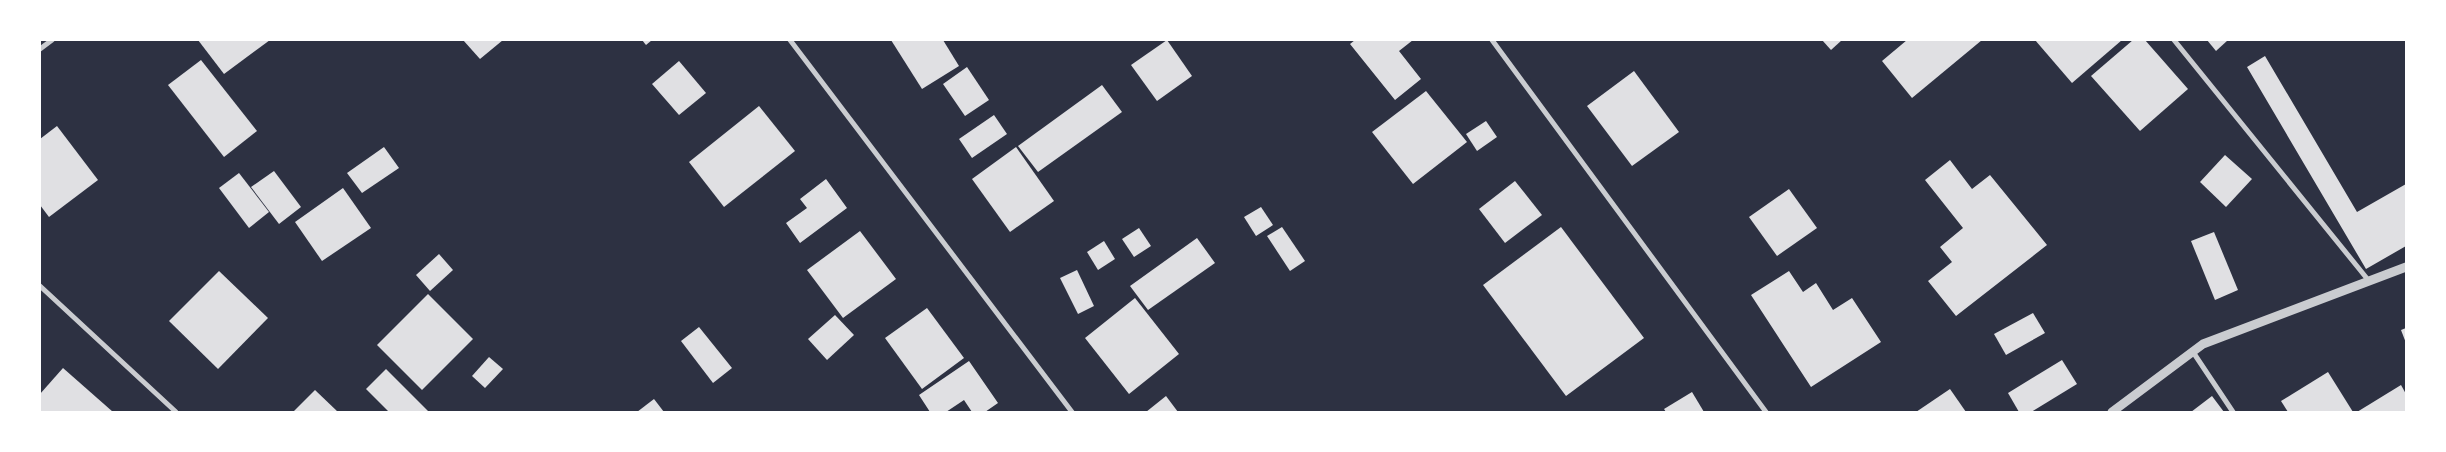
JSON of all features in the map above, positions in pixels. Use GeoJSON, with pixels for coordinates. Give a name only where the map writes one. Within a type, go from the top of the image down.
{"type":"FeatureCollection","features":[{"type":"Feature","properties":{"kind":"street"},"geometry":{"type":"LineString","coordinates":[[40,49],[52,40]]}},
{"type":"Feature","properties":{"kind":"street"},"geometry":{"type":"LineString","coordinates":[[790,40],[1072,412]]}},
{"type":"Feature","properties":{"kind":"street"},"geometry":{"type":"LineString","coordinates":[[1492,40],[1766,412]]}},
{"type":"Feature","properties":{"kind":"street"},"geometry":{"type":"LineString","coordinates":[[2174,40],[2370,281]]}},
{"type":"Feature","properties":{"kind":"street"},"geometry":{"type":"LineString","coordinates":[[2112,412],[2203,344],[2406,267]]}},
{"type":"Feature","properties":{"kind":"street"},"geometry":{"type":"LineString","coordinates":[[40,286],[176,412]]}},
{"type":"Feature","properties":{"kind":"street"},"geometry":{"type":"LineString","coordinates":[[2193,352],[2233,412]]}},
{"type":"Feature","properties":{"kind":"building"},"geometry":{"type":"Polygon","coordinates":[[[198,40],[270,40],[224,74],[198,40]]]}},
{"type":"Feature","properties":{"kind":"building"},"geometry":{"type":"Polygon","coordinates":[[[463,40],[503,40],[480,59],[463,40]]]}},
{"type":"Feature","properties":{"kind":"building"},"geometry":{"type":"Polygon","coordinates":[[[642,40],[652,40],[646,45],[642,40]]]}},
{"type":"Feature","properties":{"kind":"building"},"geometry":{"type":"Polygon","coordinates":[[[891,40],[943,40],[959,66],[922,89],[891,40]]]}},
{"type":"Feature","properties":{"kind":"building"},"geometry":{"type":"Polygon","coordinates":[[[1167,40],[1192,76],[1157,101],[1131,65],[1167,40]]]}},
{"type":"Feature","properties":{"kind":"building"},"geometry":{"type":"Polygon","coordinates":[[[1355,40],[1413,40],[1399,51],[1421,79],[1395,100],[1350,44],[1355,40]]]}},
{"type":"Feature","properties":{"kind":"building"},"geometry":{"type":"Polygon","coordinates":[[[1822,40],[1842,40],[1831,50],[1822,40]]]}},
{"type":"Feature","properties":{"kind":"building"},"geometry":{"type":"Polygon","coordinates":[[[1907,40],[1982,40],[1912,98],[1882,61],[1907,40]]]}},
{"type":"Feature","properties":{"kind":"building"},"geometry":{"type":"Polygon","coordinates":[[[2035,40],[2122,40],[2072,83],[2035,40]]]}},
{"type":"Feature","properties":{"kind":"building"},"geometry":{"type":"Polygon","coordinates":[[[2133,40],[2145,40],[2188,89],[2140,131],[2091,76],[2133,40]]]}},
{"type":"Feature","properties":{"kind":"building"},"geometry":{"type":"Polygon","coordinates":[[[2207,40],[2228,40],[2216,51],[2207,40]]]}},
{"type":"Feature","properties":{"kind":"building"},"geometry":{"type":"Polygon","coordinates":[[[2265,56],[2357,212],[2406,184],[2406,246],[2366,269],[2247,67],[2265,56]]]}},
{"type":"Feature","properties":{"kind":"building"},"geometry":{"type":"Polygon","coordinates":[[[201,60],[257,131],[224,157],[168,85],[201,60]]]}},
{"type":"Feature","properties":{"kind":"building"},"geometry":{"type":"Polygon","coordinates":[[[679,61],[706,93],[679,115],[652,84],[679,61]]]}},
{"type":"Feature","properties":{"kind":"building"},"geometry":{"type":"Polygon","coordinates":[[[967,67],[989,100],[965,116],[943,84],[967,67]]]}},
{"type":"Feature","properties":{"kind":"building"},"geometry":{"type":"Polygon","coordinates":[[[1634,71],[1679,132],[1632,166],[1587,106],[1634,71]]]}},
{"type":"Feature","properties":{"kind":"building"},"geometry":{"type":"Polygon","coordinates":[[[1102,85],[1122,112],[1038,172],[1018,146],[1102,85]]]}},
{"type":"Feature","properties":{"kind":"building"},"geometry":{"type":"Polygon","coordinates":[[[1426,91],[1467,142],[1413,184],[1372,132],[1426,91]]]}},
{"type":"Feature","properties":{"kind":"building"},"geometry":{"type":"Polygon","coordinates":[[[759,106],[795,151],[724,207],[689,162],[759,106]]]}},
{"type":"Feature","properties":{"kind":"building"},"geometry":{"type":"Polygon","coordinates":[[[994,115],[1007,134],[972,158],[959,139],[994,115]]]}},
{"type":"Feature","properties":{"kind":"building"},"geometry":{"type":"Polygon","coordinates":[[[1486,121],[1497,137],[1477,151],[1466,134],[1486,121]]]}},
{"type":"Feature","properties":{"kind":"building"},"geometry":{"type":"Polygon","coordinates":[[[57,126],[98,180],[49,217],[40,205],[40,139],[57,126]]]}},
{"type":"Feature","properties":{"kind":"building"},"geometry":{"type":"Polygon","coordinates":[[[384,147],[399,168],[362,193],[347,173],[384,147]]]}},
{"type":"Feature","properties":{"kind":"building"},"geometry":{"type":"Polygon","coordinates":[[[1016,147],[1054,201],[1010,232],[972,179],[1016,147]]]}},
{"type":"Feature","properties":{"kind":"building"},"geometry":{"type":"Polygon","coordinates":[[[2225,155],[2252,179],[2226,207],[2200,182],[2225,155]]]}},
{"type":"Feature","properties":{"kind":"building"},"geometry":{"type":"Polygon","coordinates":[[[1950,160],[1972,189],[1990,175],[2047,245],[1956,316],[1928,281],[1952,262],[1940,247],[1963,228],[1925,180],[1950,160]]]}},
{"type":"Feature","properties":{"kind":"building"},"geometry":{"type":"Polygon","coordinates":[[[274,171],[301,207],[279,224],[251,187],[274,171]]]}},
{"type":"Feature","properties":{"kind":"building"},"geometry":{"type":"Polygon","coordinates":[[[239,173],[269,212],[249,228],[219,188],[239,173]]]}},
{"type":"Feature","properties":{"kind":"building"},"geometry":{"type":"Polygon","coordinates":[[[826,179],[847,208],[800,243],[786,223],[807,208],[800,199],[826,179]]]}},
{"type":"Feature","properties":{"kind":"building"},"geometry":{"type":"Polygon","coordinates":[[[1515,181],[1542,215],[1505,243],[1479,209],[1515,181]]]}},
{"type":"Feature","properties":{"kind":"building"},"geometry":{"type":"Polygon","coordinates":[[[343,188],[371,228],[322,261],[295,222],[343,188]]]}},
{"type":"Feature","properties":{"kind":"building"},"geometry":{"type":"Polygon","coordinates":[[[1789,189],[1817,228],[1777,256],[1749,217],[1789,189]]]}},
{"type":"Feature","properties":{"kind":"building"},"geometry":{"type":"Polygon","coordinates":[[[1261,207],[1273,225],[1256,236],[1244,217],[1261,207]]]}},
{"type":"Feature","properties":{"kind":"building"},"geometry":{"type":"Polygon","coordinates":[[[1282,227],[1305,261],[1290,271],[1267,236],[1282,227]]]}},
{"type":"Feature","properties":{"kind":"building"},"geometry":{"type":"Polygon","coordinates":[[[1561,227],[1644,338],[1566,396],[1483,285],[1561,227]]]}},
{"type":"Feature","properties":{"kind":"building"},"geometry":{"type":"Polygon","coordinates":[[[1139,228],[1151,246],[1134,257],[1122,239],[1139,228]]]}},
{"type":"Feature","properties":{"kind":"building"},"geometry":{"type":"Polygon","coordinates":[[[860,231],[896,279],[843,318],[807,270],[860,231]]]}},
{"type":"Feature","properties":{"kind":"building"},"geometry":{"type":"Polygon","coordinates":[[[2214,232],[2238,290],[2215,300],[2191,241],[2214,232]]]}},
{"type":"Feature","properties":{"kind":"building"},"geometry":{"type":"Polygon","coordinates":[[[1197,238],[1215,263],[1148,310],[1130,286],[1197,238]]]}},
{"type":"Feature","properties":{"kind":"building"},"geometry":{"type":"Polygon","coordinates":[[[1104,241],[1115,259],[1098,270],[1087,252],[1104,241]]]}},
{"type":"Feature","properties":{"kind":"building"},"geometry":{"type":"Polygon","coordinates":[[[439,254],[453,270],[430,291],[416,275],[439,254]]]}},
{"type":"Feature","properties":{"kind":"building"},"geometry":{"type":"Polygon","coordinates":[[[1077,270],[1094,306],[1078,314],[1060,278],[1077,270]]]}},
{"type":"Feature","properties":{"kind":"building"},"geometry":{"type":"Polygon","coordinates":[[[219,271],[268,318],[218,369],[169,321],[219,271]]]}},
{"type":"Feature","properties":{"kind":"building"},"geometry":{"type":"Polygon","coordinates":[[[1789,271],[1803,292],[1816,283],[1833,310],[1852,298],[1881,342],[1811,387],[1751,295],[1789,271]]]}},
{"type":"Feature","properties":{"kind":"building"},"geometry":{"type":"Polygon","coordinates":[[[428,294],[473,339],[422,390],[377,345],[428,294]]]}},
{"type":"Feature","properties":{"kind":"building"},"geometry":{"type":"Polygon","coordinates":[[[1135,298],[1179,354],[1129,394],[1085,338],[1135,298]]]}},
{"type":"Feature","properties":{"kind":"building"},"geometry":{"type":"Polygon","coordinates":[[[927,308],[964,358],[922,389],[885,338],[927,308]]]}},
{"type":"Feature","properties":{"kind":"building"},"geometry":{"type":"Polygon","coordinates":[[[2033,313],[2045,333],[2006,355],[1994,334],[2033,313]]]}},
{"type":"Feature","properties":{"kind":"building"},"geometry":{"type":"Polygon","coordinates":[[[835,315],[854,335],[827,360],[808,339],[835,315]]]}},
{"type":"Feature","properties":{"kind":"building"},"geometry":{"type":"Polygon","coordinates":[[[699,327],[732,368],[713,383],[681,341],[699,327]]]}},
{"type":"Feature","properties":{"kind":"building"},"geometry":{"type":"Polygon","coordinates":[[[2406,328],[2406,343],[2401,330],[2406,328]]]}},
{"type":"Feature","properties":{"kind":"building"},"geometry":{"type":"Polygon","coordinates":[[[489,357],[503,369],[485,388],[472,376],[489,357]]]}},
{"type":"Feature","properties":{"kind":"building"},"geometry":{"type":"Polygon","coordinates":[[[2062,360],[2077,384],[2031,412],[2019,412],[2008,393],[2062,360]]]}},
{"type":"Feature","properties":{"kind":"building"},"geometry":{"type":"Polygon","coordinates":[[[969,361],[998,403],[985,412],[972,412],[964,400],[946,412],[930,412],[919,395],[969,361]]]}},
{"type":"Feature","properties":{"kind":"building"},"geometry":{"type":"Polygon","coordinates":[[[63,368],[113,412],[40,412],[40,394],[63,368]]]}},
{"type":"Feature","properties":{"kind":"building"},"geometry":{"type":"Polygon","coordinates":[[[386,369],[429,412],[389,412],[366,389],[386,369]]]}},
{"type":"Feature","properties":{"kind":"building"},"geometry":{"type":"Polygon","coordinates":[[[2328,372],[2353,412],[2288,412],[2281,401],[2328,372]]]}},
{"type":"Feature","properties":{"kind":"building"},"geometry":{"type":"Polygon","coordinates":[[[2401,385],[2406,394],[2406,412],[2357,412],[2401,385]]]}},
{"type":"Feature","properties":{"kind":"building"},"geometry":{"type":"Polygon","coordinates":[[[1950,389],[1966,412],[1916,412],[1950,389]]]}},
{"type":"Feature","properties":{"kind":"building"},"geometry":{"type":"Polygon","coordinates":[[[315,390],[338,412],[293,412],[315,390]]]}},
{"type":"Feature","properties":{"kind":"building"},"geometry":{"type":"Polygon","coordinates":[[[1692,392],[1704,412],[1666,412],[1664,409],[1692,392]]]}},
{"type":"Feature","properties":{"kind":"building"},"geometry":{"type":"Polygon","coordinates":[[[1166,396],[1178,412],[1146,412],[1166,396]]]}},
{"type":"Feature","properties":{"kind":"building"},"geometry":{"type":"Polygon","coordinates":[[[2212,396],[2224,412],[2191,412],[2212,396]]]}},
{"type":"Feature","properties":{"kind":"building"},"geometry":{"type":"Polygon","coordinates":[[[654,399],[664,412],[637,412],[654,399]]]}}]}
